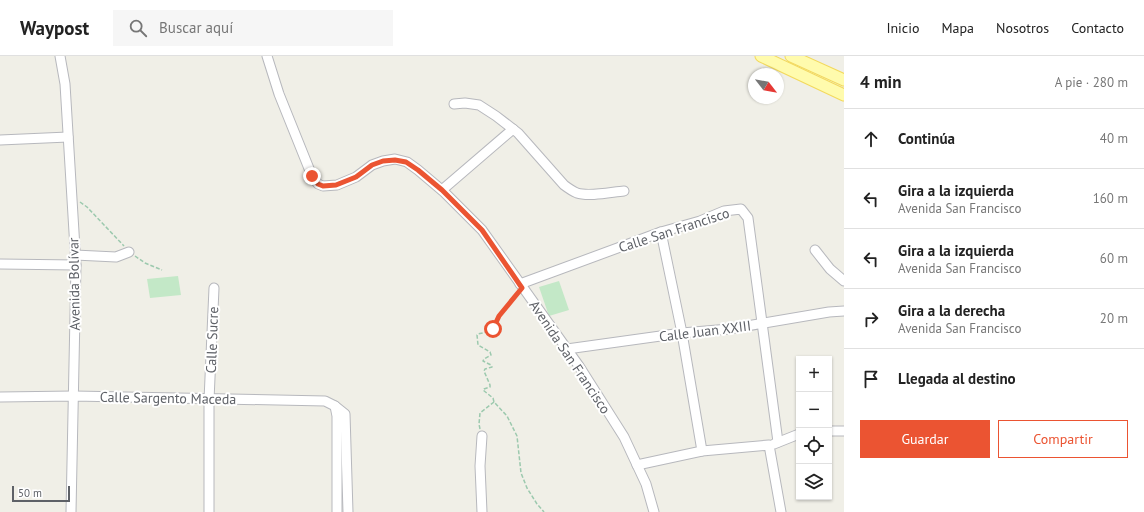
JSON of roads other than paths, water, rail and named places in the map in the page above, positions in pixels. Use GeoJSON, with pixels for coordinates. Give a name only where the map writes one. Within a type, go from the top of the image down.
{"type":"FeatureCollection","features":[{"type":"Feature","properties":{"kind":"main road"},"geometry":{"type":"LineString","coordinates":[[761,56],[844,95]]}},
{"type":"Feature","properties":{"kind":"main road"},"geometry":{"type":"LineString","coordinates":[[791,56],[844,80]]}},
{"type":"Feature","properties":{"kind":"street","name":"Avenida Bolívar"},"geometry":{"type":"LineString","coordinates":[[60,56],[65,84],[76,265],[71,512]]}},
{"type":"Feature","properties":{"kind":"street","name":"Avenida San Francisco"},"geometry":{"type":"LineString","coordinates":[[267,56],[279,94],[312,176],[318,184],[323,186],[336,185],[356,177],[372,165],[383,161],[395,160],[406,162],[442,190],[482,230],[579,366],[624,437],[646,484],[654,512]]}},
{"type":"Feature","properties":{"kind":"street"},"geometry":{"type":"LineString","coordinates":[[454,104],[465,103],[478,105],[496,116],[523,138],[564,185],[578,194],[586,195],[624,191]]}},
{"type":"Feature","properties":{"kind":"street"},"geometry":{"type":"LineString","coordinates":[[442,190],[513,129]]}},
{"type":"Feature","properties":{"kind":"street"},"geometry":{"type":"LineString","coordinates":[[0,140],[68,137]]}},
{"type":"Feature","properties":{"kind":"street","name":"Calle San Francisco"},"geometry":{"type":"LineString","coordinates":[[521,286],[661,232],[700,221],[724,211],[741,209],[748,218],[778,442]]}},
{"type":"Feature","properties":{"kind":"street"},"geometry":{"type":"LineString","coordinates":[[661,232],[682,333],[702,451]]}},
{"type":"Feature","properties":{"kind":"street"},"geometry":{"type":"LineString","coordinates":[[815,250],[830,269],[844,281]]}},
{"type":"Feature","properties":{"kind":"street"},"geometry":{"type":"LineString","coordinates":[[75,255],[116,257],[129,252]]}},
{"type":"Feature","properties":{"kind":"street"},"geometry":{"type":"LineString","coordinates":[[0,264],[76,265]]}},
{"type":"Feature","properties":{"kind":"street","name":"Calle Sucre"},"geometry":{"type":"LineString","coordinates":[[209,512],[210,400],[214,288]]}},
{"type":"Feature","properties":{"kind":"street","name":"Calle Juan XXIII"},"geometry":{"type":"LineString","coordinates":[[566,349],[682,333],[729,330],[829,312],[844,311]]}},
{"type":"Feature","properties":{"kind":"street","name":"Calle Sargento Maceda"},"geometry":{"type":"LineString","coordinates":[[0,397],[74,396],[210,400],[318,400],[325,401],[335,406]]}},
{"type":"Feature","properties":{"kind":"street"},"geometry":{"type":"LineString","coordinates":[[335,406],[337,416],[337,512]]}},
{"type":"Feature","properties":{"kind":"street"},"geometry":{"type":"LineString","coordinates":[[335,406],[345,414],[348,512]]}},
{"type":"Feature","properties":{"kind":"street"},"geometry":{"type":"LineString","coordinates":[[832,431],[844,431]]}},
{"type":"Feature","properties":{"kind":"street"},"geometry":{"type":"LineString","coordinates":[[637,465],[702,451],[769,445],[796,435]]}},
{"type":"Feature","properties":{"kind":"street"},"geometry":{"type":"LineString","coordinates":[[482,436],[480,466],[482,512]]}},
{"type":"Feature","properties":{"kind":"street"},"geometry":{"type":"LineString","coordinates":[[769,445],[781,512]]}}]}
